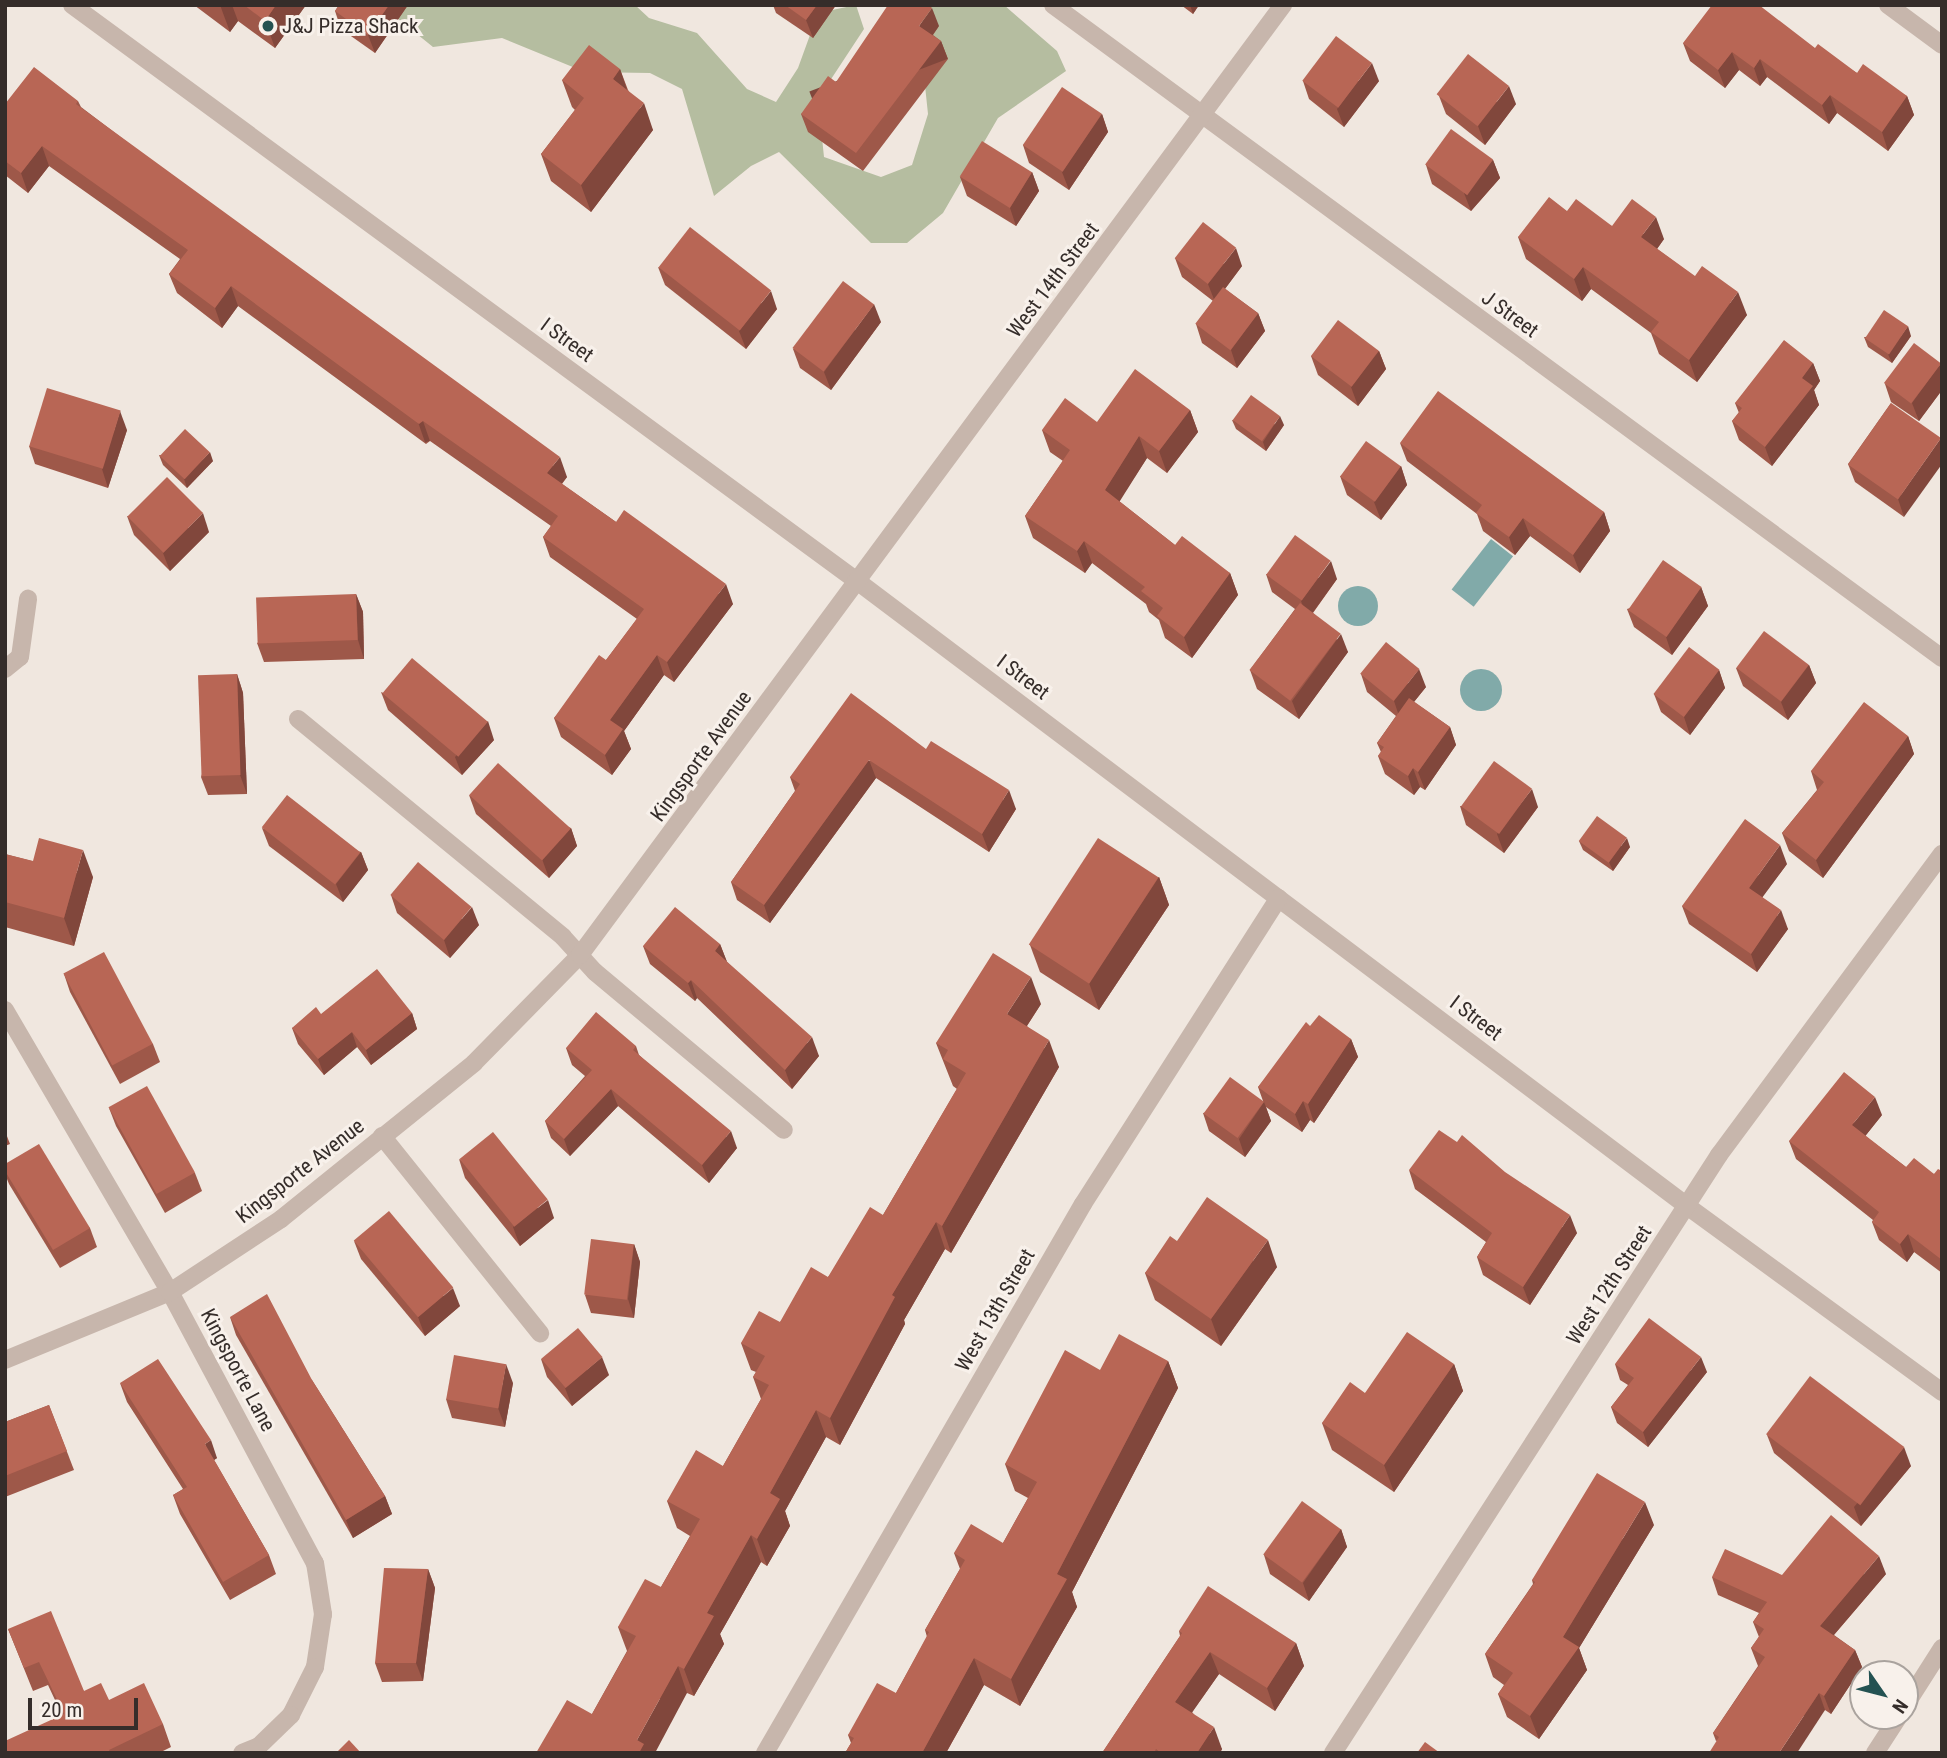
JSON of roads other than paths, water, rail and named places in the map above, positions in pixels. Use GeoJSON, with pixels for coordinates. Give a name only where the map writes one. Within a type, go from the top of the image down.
{"type":"FeatureCollection","features":[{"type":"Feature","properties":{"kind":"street","name":"I Street"},"geometry":{"type":"LineString","coordinates":[[72,5],[857,581],[1687,1206],[1942,1392]]}},
{"type":"Feature","properties":{"kind":"street","name":"J Street"},"geometry":{"type":"LineString","coordinates":[[1053,5],[1942,658]]}},
{"type":"Feature","properties":{"kind":"street","name":"West 14th Street"},"geometry":{"type":"LineString","coordinates":[[857,581],[1203,117],[1283,5]]}},
{"type":"Feature","properties":{"kind":"street"},"geometry":{"type":"LineString","coordinates":[[1888,5],[1942,45]]}},
{"type":"Feature","properties":{"kind":"street","name":"Kingsporte Avenue"},"geometry":{"type":"LineString","coordinates":[[5,1360],[170,1292],[281,1219],[474,1063],[580,954],[857,581]]}},
{"type":"Feature","properties":{"kind":"street"},"geometry":{"type":"LineString","coordinates":[[5,669],[20,657],[27,599]]}},
{"type":"Feature","properties":{"kind":"street"},"geometry":{"type":"LineString","coordinates":[[298,719],[580,954],[784,1130]]}},
{"type":"Feature","properties":{"kind":"street","name":"West 12th Street"},"geometry":{"type":"LineString","coordinates":[[1333,1753],[1687,1206],[1942,854]]}},
{"type":"Feature","properties":{"kind":"street","name":"West 13th Street"},"geometry":{"type":"LineString","coordinates":[[765,1753],[1083,1204],[1279,898]]}},
{"type":"Feature","properties":{"kind":"street","name":"Kingsporte Lane"},"geometry":{"type":"LineString","coordinates":[[5,1010],[170,1292],[315,1563],[323,1614],[315,1667],[291,1715],[259,1746],[242,1753]]}},
{"type":"Feature","properties":{"kind":"street"},"geometry":{"type":"LineString","coordinates":[[382,1136],[540,1333]]}},
{"type":"Feature","properties":{"kind":"street"},"geometry":{"type":"LineString","coordinates":[[1919,1684],[1942,1648]]}},
{"type":"Feature","properties":{"kind":"street"},"geometry":{"type":"LineString","coordinates":[[1875,1753],[1890,1730]]}},
{"type":"Feature","properties":{"kind":"water"},"geometry":{"type":"Polygon","coordinates":[[[1491,539],[1513,556],[1474,607],[1452,589],[1491,539]]]}},
{"type":"Feature","properties":{"kind":"water"},"geometry":{"type":"Polygon","coordinates":[[[1358,586],[1372,592],[1378,606],[1372,620],[1358,626],[1344,620],[1338,606],[1344,592],[1358,586]]]}},
{"type":"Feature","properties":{"kind":"water"},"geometry":{"type":"Polygon","coordinates":[[[1481,669],[1496,675],[1502,690],[1496,705],[1481,711],[1466,705],[1460,690],[1466,675],[1481,669]]]}},
{"type":"Feature","properties":{"kind":"place","name":"J&J Pizza Shack"},"geometry":{"type":"Point","coordinates":[268,26]}}]}
